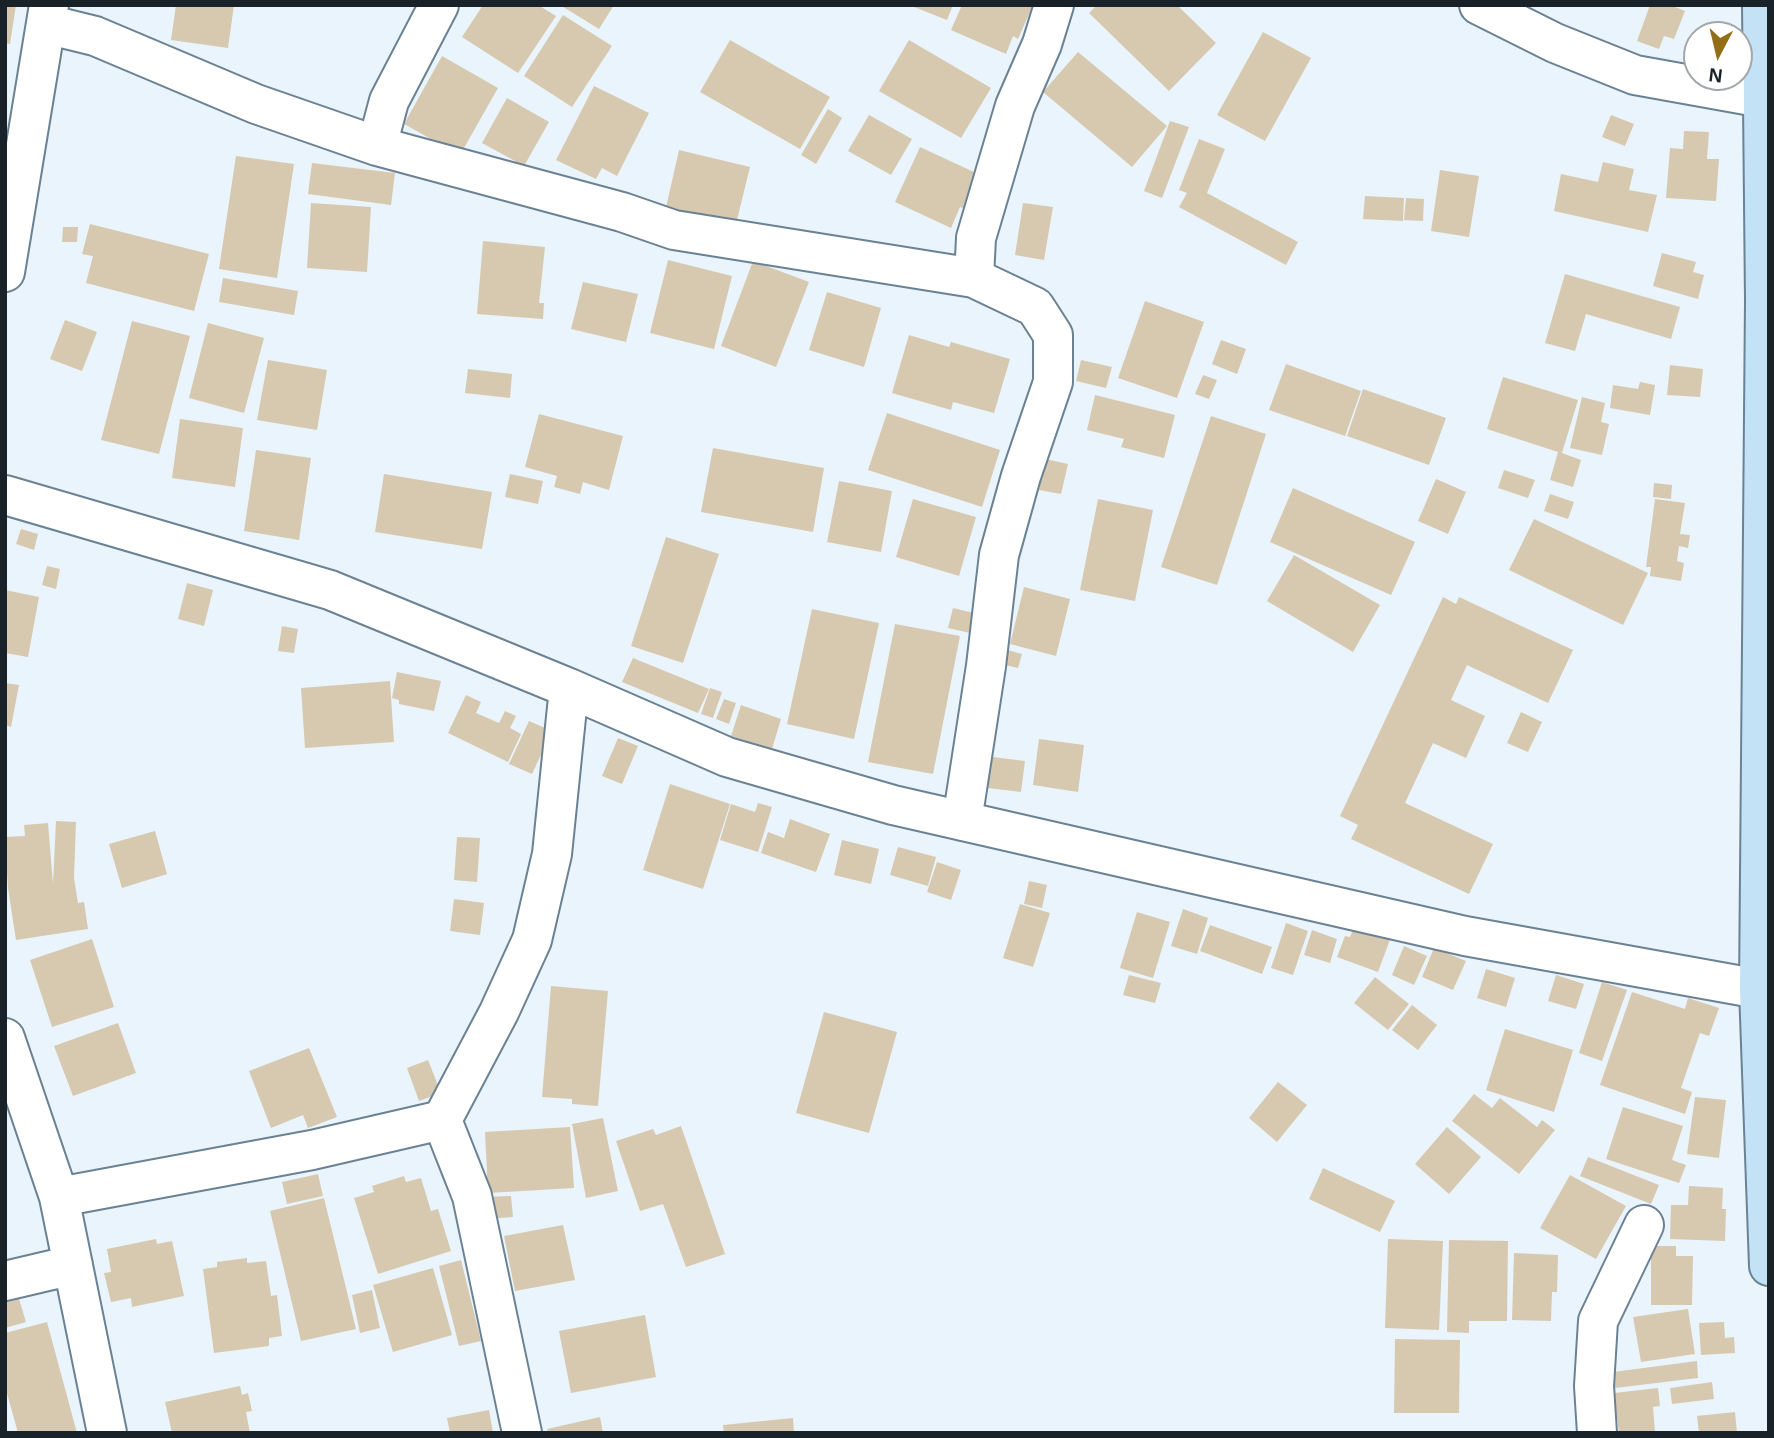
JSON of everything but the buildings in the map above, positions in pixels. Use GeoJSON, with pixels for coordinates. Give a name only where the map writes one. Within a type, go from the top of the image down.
{"type":"FeatureCollection","features":[{"type":"Feature","properties":{"kind":"main road"},"geometry":{"type":"LineString","coordinates":[[1762,5],[1767,301],[1759,989],[1766,1111],[1769,1266]]}},
{"type":"Feature","properties":{"kind":"street"},"geometry":{"type":"LineString","coordinates":[[377,146],[389,101],[439,5]]}},
{"type":"Feature","properties":{"kind":"street"},"geometry":{"type":"LineString","coordinates":[[974,278],[976,238],[1015,106],[1042,44],[1054,5]]}},
{"type":"Feature","properties":{"kind":"street"},"geometry":{"type":"LineString","coordinates":[[1479,5],[1555,43],[1635,75],[1763,98]]}},
{"type":"Feature","properties":{"kind":"street"},"geometry":{"type":"LineString","coordinates":[[5,272],[48,15],[256,104],[377,146],[622,212],[674,230],[974,278],[1035,307],[1053,335],[1053,382],[1021,476],[999,555],[986,666],[962,821]]}},
{"type":"Feature","properties":{"kind":"street"},"geometry":{"type":"LineString","coordinates":[[5,495],[330,590],[569,688],[727,757],[893,805],[1465,936],[1759,989]]}},
{"type":"Feature","properties":{"kind":"street"},"geometry":{"type":"LineString","coordinates":[[59,1197],[312,1150],[442,1119],[499,1012],[532,940],[552,854],[569,688]]}},
{"type":"Feature","properties":{"kind":"street"},"geometry":{"type":"LineString","coordinates":[[5,1038],[59,1197],[107,1433]]}},
{"type":"Feature","properties":{"kind":"street"},"geometry":{"type":"LineString","coordinates":[[442,1119],[472,1196],[522,1433]]}},
{"type":"Feature","properties":{"kind":"street"},"geometry":{"type":"LineString","coordinates":[[1597,1433],[1594,1386],[1598,1321],[1644,1225]]}},
{"type":"Feature","properties":{"kind":"street"},"geometry":{"type":"LineString","coordinates":[[5,1281],[73,1265]]}}]}
